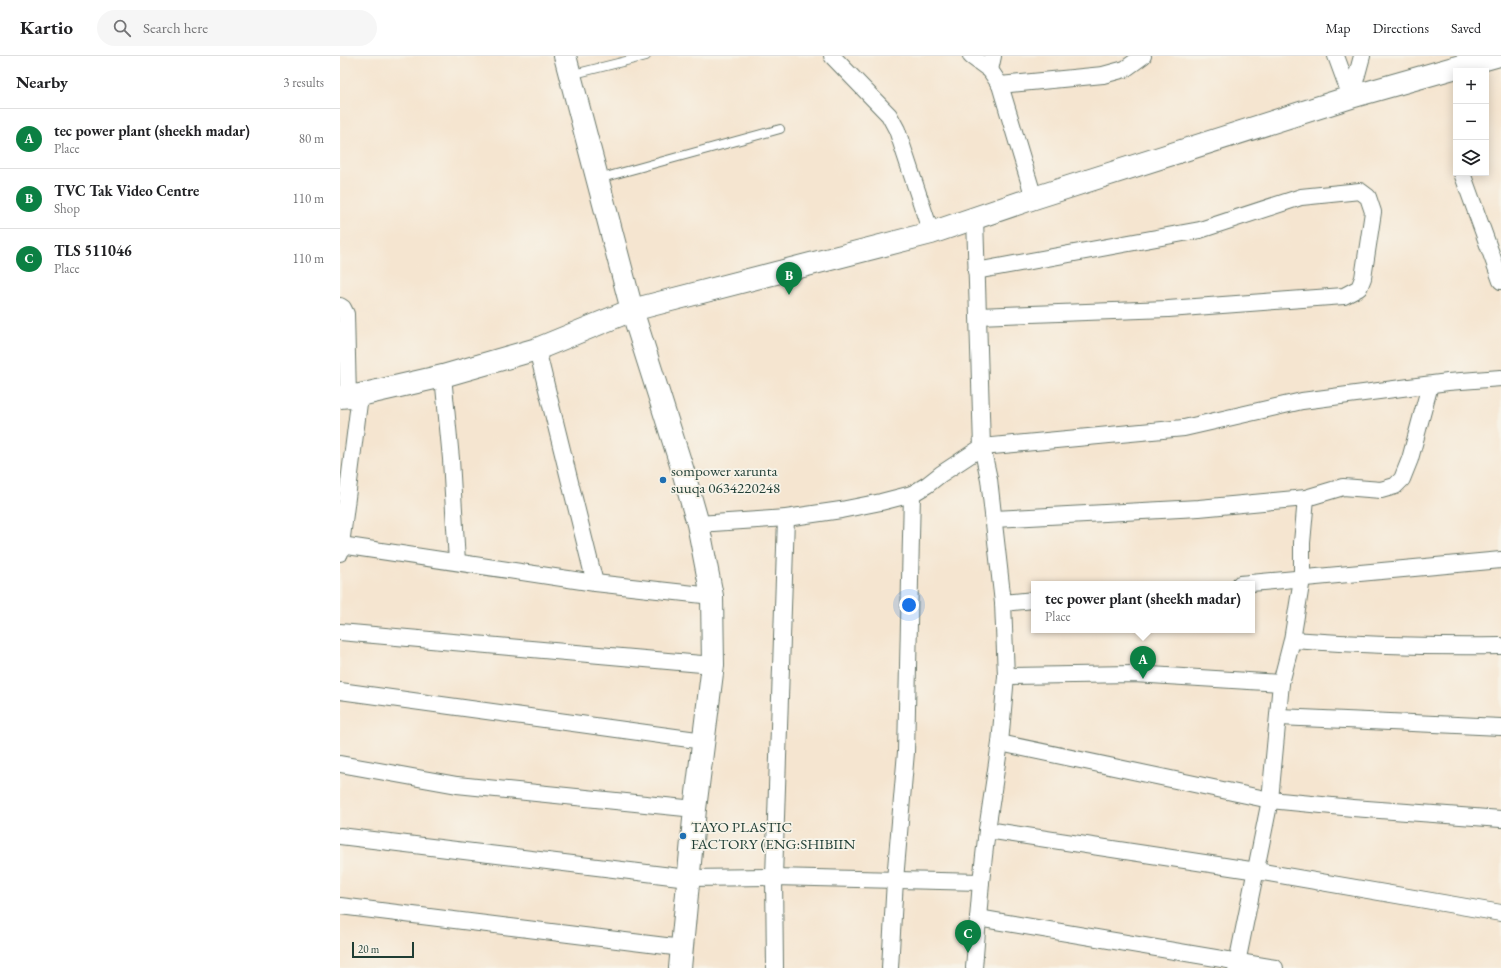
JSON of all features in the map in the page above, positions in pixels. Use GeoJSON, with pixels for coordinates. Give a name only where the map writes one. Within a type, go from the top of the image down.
{"type":"FeatureCollection","features":[{"type":"Feature","properties":{"kind":"street"},"geometry":{"type":"LineString","coordinates":[[832,56],[889,115],[897,130],[932,233]]}},
{"type":"Feature","properties":{"kind":"street"},"geometry":{"type":"LineString","coordinates":[[971,56],[976,61],[991,63],[1000,85],[1034,198]]}},
{"type":"Feature","properties":{"kind":"street"},"geometry":{"type":"LineString","coordinates":[[1000,85],[1103,75],[1125,69],[1143,56]]}},
{"type":"Feature","properties":{"kind":"street"},"geometry":{"type":"LineString","coordinates":[[1336,56],[1351,97]]}},
{"type":"Feature","properties":{"kind":"street"},"geometry":{"type":"LineString","coordinates":[[1351,97],[1362,56]]}},
{"type":"Feature","properties":{"kind":"street"},"geometry":{"type":"LineString","coordinates":[[349,396],[442,376],[537,349],[632,310],[932,233],[1034,198],[1351,97],[1496,56]]}},
{"type":"Feature","properties":{"kind":"street"},"geometry":{"type":"LineString","coordinates":[[340,906],[681,958],[695,809],[713,665],[712,596],[698,524],[683,471],[632,310],[567,66]]}},
{"type":"Feature","properties":{"kind":"street"},"geometry":{"type":"LineString","coordinates":[[1463,176],[1501,281]]}},
{"type":"Feature","properties":{"kind":"street"},"geometry":{"type":"LineString","coordinates":[[976,271],[1200,230],[1301,197],[1360,191],[1368,197],[1373,212],[1364,278],[1359,288],[1344,296],[1168,309],[978,316]]}},
{"type":"Feature","properties":{"kind":"street"},"geometry":{"type":"LineString","coordinates":[[974,968],[981,882],[1000,743],[1006,676],[1003,603],[989,479],[982,447],[975,218]]}},
{"type":"Feature","properties":{"kind":"street"},"geometry":{"type":"LineString","coordinates":[[340,306],[346,314],[349,396],[341,549],[457,562],[596,584],[712,596]]}},
{"type":"Feature","properties":{"kind":"street"},"geometry":{"type":"LineString","coordinates":[[537,349],[596,584]]}},
{"type":"Feature","properties":{"kind":"street"},"geometry":{"type":"LineString","coordinates":[[442,376],[451,459],[457,562]]}},
{"type":"Feature","properties":{"kind":"street"},"geometry":{"type":"LineString","coordinates":[[698,524],[786,518],[841,510],[912,494],[982,447],[1184,428],[1302,401],[1501,378]]}},
{"type":"Feature","properties":{"kind":"street"},"geometry":{"type":"LineString","coordinates":[[994,519],[1199,508],[1306,498],[1343,487],[1382,490],[1395,486],[1399,483],[1410,459],[1430,385]]}},
{"type":"Feature","properties":{"kind":"street"},"geometry":{"type":"LineString","coordinates":[[890,968],[894,880],[906,752],[912,494]]}},
{"type":"Feature","properties":{"kind":"street"},"geometry":{"type":"LineString","coordinates":[[1237,965],[1270,800],[1281,683],[1292,640],[1302,579],[1302,543],[1306,498]]}},
{"type":"Feature","properties":{"kind":"street"},"geometry":{"type":"LineString","coordinates":[[775,968],[774,877],[786,518]]}},
{"type":"Feature","properties":{"kind":"street"},"geometry":{"type":"LineString","coordinates":[[1255,583],[1501,562]]}},
{"type":"Feature","properties":{"kind":"street"},"geometry":{"type":"LineString","coordinates":[[1003,603],[1031,600]]}},
{"type":"Feature","properties":{"kind":"street"},"geometry":{"type":"LineString","coordinates":[[340,632],[713,665]]}},
{"type":"Feature","properties":{"kind":"street"},"geometry":{"type":"LineString","coordinates":[[1292,640],[1350,644],[1501,646]]}},
{"type":"Feature","properties":{"kind":"street"},"geometry":{"type":"LineString","coordinates":[[1006,676],[1134,674],[1281,683]]}},
{"type":"Feature","properties":{"kind":"street"},"geometry":{"type":"LineString","coordinates":[[340,691],[704,741]]}},
{"type":"Feature","properties":{"kind":"street"},"geometry":{"type":"LineString","coordinates":[[1279,717],[1501,727]]}},
{"type":"Feature","properties":{"kind":"street"},"geometry":{"type":"LineString","coordinates":[[1000,743],[1270,800],[1501,819]]}},
{"type":"Feature","properties":{"kind":"street"},"geometry":{"type":"LineString","coordinates":[[340,764],[457,785],[695,809]]}},
{"type":"Feature","properties":{"kind":"street"},"geometry":{"type":"LineString","coordinates":[[987,830],[1257,871],[1501,913]]}},
{"type":"Feature","properties":{"kind":"street"},"geometry":{"type":"LineString","coordinates":[[340,836],[688,878],[774,877],[981,882]]}},
{"type":"Feature","properties":{"kind":"street"},"geometry":{"type":"LineString","coordinates":[[978,918],[1237,965],[1275,968]]}},
{"type":"Feature","properties":{"kind":"lane"},"geometry":{"type":"LineString","coordinates":[[567,66],[646,56]]}},
{"type":"Feature","properties":{"kind":"lane"},"geometry":{"type":"LineString","coordinates":[[597,179],[780,129]]}},
{"type":"Feature","properties":{"kind":"place","name":"TVC Tak Video Centre"},"geometry":{"type":"Point","coordinates":[789,295]}},
{"type":"Feature","properties":{"kind":"place","name":"sompower xarunta suuqa 0634220248"},"geometry":{"type":"Point","coordinates":[663,480]}},
{"type":"Feature","properties":{"kind":"place","name":"tec power plant (sheekh madar)"},"geometry":{"type":"Point","coordinates":[1143,679]}},
{"type":"Feature","properties":{"kind":"place","name":"TAYO PLASTIC FACTORY (ENG:SHIBIIN"},"geometry":{"type":"Point","coordinates":[683,836]}},
{"type":"Feature","properties":{"kind":"place","name":"TLS 511046"},"geometry":{"type":"Point","coordinates":[968,953]}}]}
